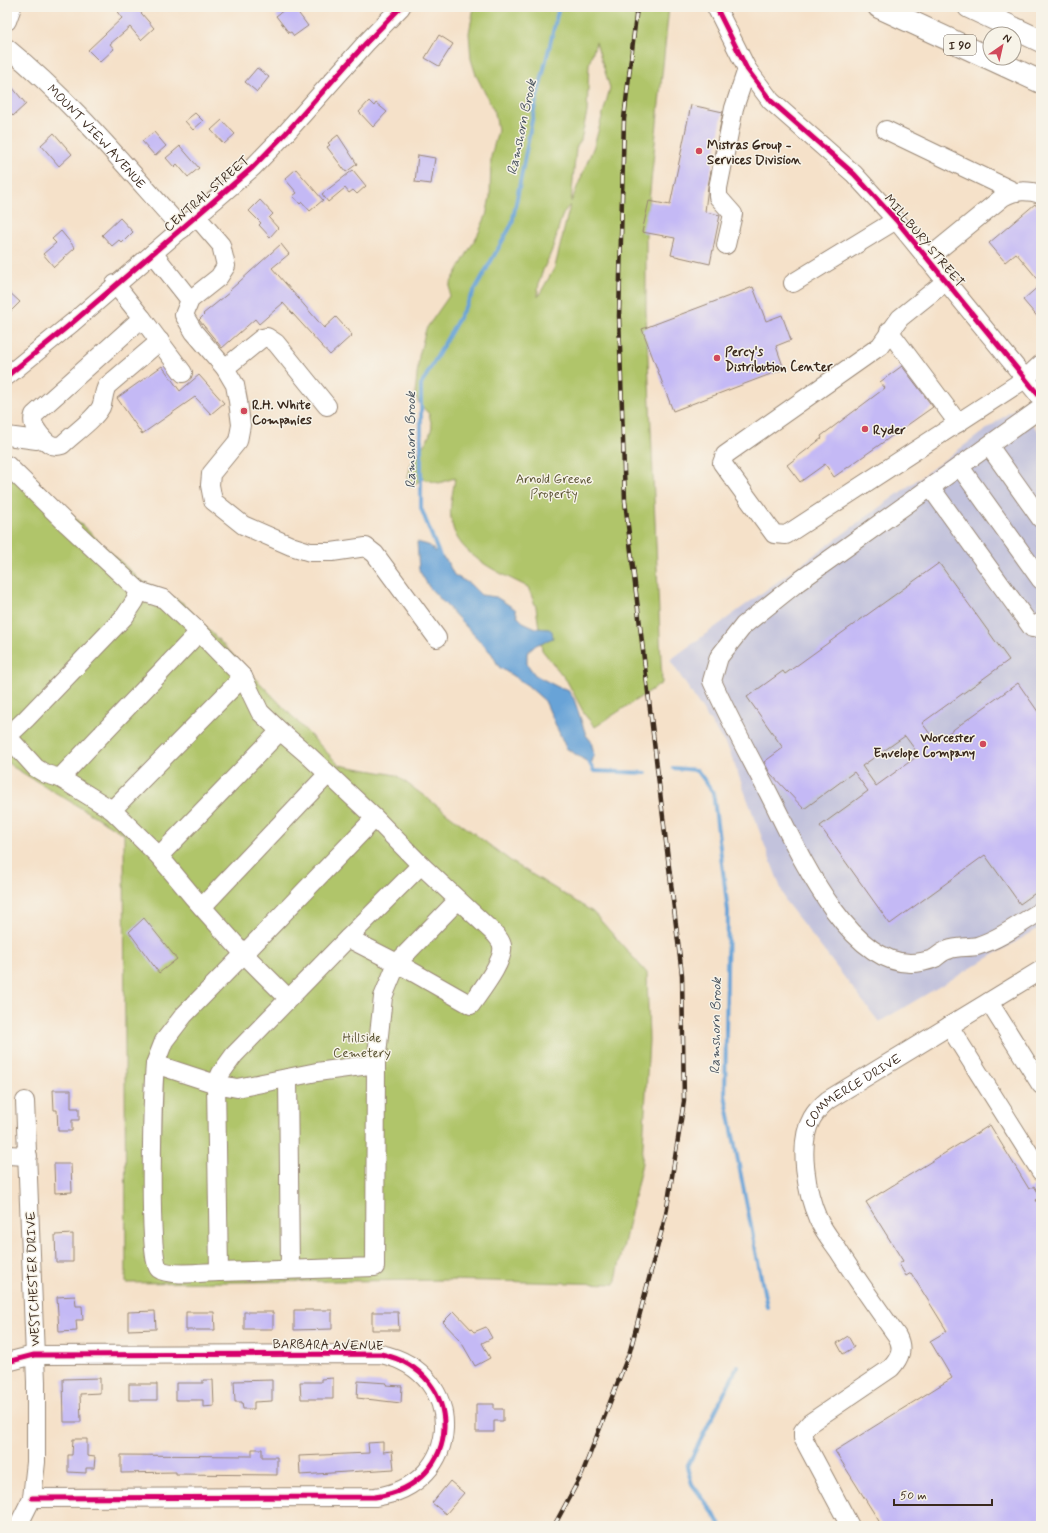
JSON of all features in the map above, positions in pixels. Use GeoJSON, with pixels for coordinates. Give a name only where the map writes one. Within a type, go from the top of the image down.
{"type":"FeatureCollection","features":[{"type":"Feature","properties":{"kind":"highway","name":"I 90"},"geometry":{"type":"LineString","coordinates":[[879,7],[1041,82]]}},
{"type":"Feature","properties":{"kind":"highway"},"geometry":{"type":"LineString","coordinates":[[969,7],[1041,41]]}},
{"type":"Feature","properties":{"kind":"street"},"geometry":{"type":"LineString","coordinates":[[7,21],[12,7]]}},
{"type":"Feature","properties":{"kind":"street","name":"CENTRAL STREET"},"geometry":{"type":"LineString","coordinates":[[7,376],[115,284],[197,217],[273,147],[366,43],[401,7]]}},
{"type":"Feature","properties":{"kind":"street","name":"MILLBURY STREET"},"geometry":{"type":"LineString","coordinates":[[716,7],[746,69],[771,101],[854,174],[896,220],[1041,398]]}},
{"type":"Feature","properties":{"kind":"street","name":"MOUNT VIEW AVENUE"},"geometry":{"type":"LineString","coordinates":[[7,48],[35,72],[81,118],[182,229]]}},
{"type":"Feature","properties":{"kind":"street"},"geometry":{"type":"LineString","coordinates":[[726,245],[733,214],[718,197],[718,188],[734,108],[746,69]]}},
{"type":"Feature","properties":{"kind":"street"},"geometry":{"type":"LineString","coordinates":[[886,130],[1013,191]]}},
{"type":"Feature","properties":{"kind":"street"},"geometry":{"type":"LineString","coordinates":[[927,259],[1003,196],[1013,191],[1026,190],[1041,194]]}},
{"type":"Feature","properties":{"kind":"street"},"geometry":{"type":"LineString","coordinates":[[197,217],[221,246],[226,266],[219,277],[190,300],[184,315],[194,332],[225,368],[235,385],[241,425],[238,441],[212,474],[210,486],[213,501],[242,525],[291,546],[310,552],[332,552],[366,547],[375,554],[437,638]]}},
{"type":"Feature","properties":{"kind":"street"},"geometry":{"type":"LineString","coordinates":[[793,283],[896,220]]}},
{"type":"Feature","properties":{"kind":"street"},"geometry":{"type":"LineString","coordinates":[[153,253],[190,300]]}},
{"type":"Feature","properties":{"kind":"street"},"geometry":{"type":"LineString","coordinates":[[946,282],[900,318],[889,331],[880,346],[725,454],[722,463],[774,534],[786,535],[1025,379],[1041,364]]}},
{"type":"Feature","properties":{"kind":"street"},"geometry":{"type":"LineString","coordinates":[[115,284],[183,373]]}},
{"type":"Feature","properties":{"kind":"street"},"geometry":{"type":"LineString","coordinates":[[142,318],[34,415],[32,420],[41,436],[50,445],[56,447],[62,444],[94,416],[101,407],[104,390],[107,386],[160,341]]}},
{"type":"Feature","properties":{"kind":"street"},"geometry":{"type":"LineString","coordinates":[[889,331],[958,423]]}},
{"type":"Feature","properties":{"kind":"street"},"geometry":{"type":"LineString","coordinates":[[225,368],[262,338],[267,337],[276,343],[327,406]]}},
{"type":"Feature","properties":{"kind":"street"},"geometry":{"type":"LineString","coordinates":[[1041,408],[798,582],[744,625],[719,657],[712,681],[728,715],[807,867],[827,901],[850,930],[870,949],[890,960],[912,963],[933,959],[948,950],[977,946],[993,940],[1041,911]]}},
{"type":"Feature","properties":{"kind":"street"},"geometry":{"type":"LineString","coordinates":[[7,436],[31,441],[36,440],[41,436]]}},
{"type":"Feature","properties":{"kind":"street"},"geometry":{"type":"LineString","coordinates":[[989,446],[1041,519]]}},
{"type":"Feature","properties":{"kind":"street"},"geometry":{"type":"LineString","coordinates":[[7,465],[67,524],[139,590],[164,599],[200,632],[243,678],[260,712],[375,818],[421,865],[496,935],[502,946],[502,956],[495,969],[470,1005],[397,963],[348,938]]}},
{"type":"Feature","properties":{"kind":"street"},"geometry":{"type":"LineString","coordinates":[[960,467],[1041,580]]}},
{"type":"Feature","properties":{"kind":"street"},"geometry":{"type":"LineString","coordinates":[[931,488],[1032,628],[1041,622]]}},
{"type":"Feature","properties":{"kind":"street"},"geometry":{"type":"LineString","coordinates":[[139,590],[135,601],[125,616],[7,737],[36,768],[46,774],[60,778],[112,810],[159,856],[244,954],[288,998]]}},
{"type":"Feature","properties":{"kind":"street"},"geometry":{"type":"LineString","coordinates":[[60,778],[200,632]]}},
{"type":"Feature","properties":{"kind":"street"},"geometry":{"type":"LineString","coordinates":[[112,810],[243,678]]}},
{"type":"Feature","properties":{"kind":"street"},"geometry":{"type":"LineString","coordinates":[[159,856],[280,731]]}},
{"type":"Feature","properties":{"kind":"street"},"geometry":{"type":"LineString","coordinates":[[202,907],[328,774]]}},
{"type":"Feature","properties":{"kind":"street"},"geometry":{"type":"LineString","coordinates":[[375,818],[184,1015],[164,1040],[155,1064],[152,1093],[152,1229],[155,1265],[159,1270],[171,1273],[375,1268],[376,1064],[383,997],[397,963],[458,900]]}},
{"type":"Feature","properties":{"kind":"street"},"geometry":{"type":"LineString","coordinates":[[219,1272],[216,1084],[221,1073],[234,1055],[288,998],[421,865]]}},
{"type":"Feature","properties":{"kind":"street","name":"COMMERCE DRIVE"},"geometry":{"type":"LineString","coordinates":[[850,1526],[803,1434],[803,1431],[810,1423],[891,1368],[900,1356],[901,1345],[897,1336],[856,1278],[818,1220],[810,1197],[805,1159],[809,1124],[815,1114],[828,1100],[1041,970]]}},
{"type":"Feature","properties":{"kind":"street"},"geometry":{"type":"LineString","coordinates":[[989,1002],[1041,1085]]}},
{"type":"Feature","properties":{"kind":"street"},"geometry":{"type":"LineString","coordinates":[[949,1026],[1041,1172]]}},
{"type":"Feature","properties":{"kind":"street"},"geometry":{"type":"LineString","coordinates":[[155,1064],[216,1084],[237,1088],[318,1072],[376,1064]]}},
{"type":"Feature","properties":{"kind":"street"},"geometry":{"type":"LineString","coordinates":[[288,1078],[290,1269]]}},
{"type":"Feature","properties":{"kind":"street","name":"WESTCHESTER DRIVE"},"geometry":{"type":"LineString","coordinates":[[18,1526],[32,1498],[36,1462],[26,1102]]}},
{"type":"Feature","properties":{"kind":"street"},"geometry":{"type":"LineString","coordinates":[[7,1155],[28,1156]]}},
{"type":"Feature","properties":{"kind":"street","name":"BARBARA AVENUE"},"geometry":{"type":"LineString","coordinates":[[7,1362],[34,1355],[381,1354],[405,1361],[425,1376],[438,1398],[444,1422],[440,1447],[429,1469],[410,1486],[387,1495],[367,1497],[32,1498]]}},
{"type":"Feature","properties":{"kind":"shaded area"},"geometry":{"type":"Polygon","coordinates":[[[1017,407],[1041,434],[1041,927],[879,1022],[786,902],[729,750],[670,660],[1017,407]]]}},
{"type":"Feature","properties":{"kind":"green space","name":"Arnold Greene Property"},"geometry":{"type":"Polygon","coordinates":[[[474,7],[669,7],[646,230],[646,312],[662,683],[595,727],[585,715],[567,681],[542,650],[536,607],[528,587],[482,563],[463,546],[456,535],[450,513],[455,478],[439,483],[422,479],[410,487],[408,478],[411,464],[429,437],[432,427],[429,414],[418,402],[415,394],[419,356],[426,329],[449,296],[450,284],[478,234],[486,216],[490,197],[491,157],[498,130],[495,113],[476,75],[471,59],[469,33],[474,7]],[[596,42],[589,64],[587,112],[581,140],[576,148],[571,202],[594,146],[610,88],[596,42]],[[570,205],[561,218],[552,251],[541,275],[538,297],[555,267],[570,205]]]}},
{"type":"Feature","properties":{"kind":"green space","name":"Hillside Cemetery"},"geometry":{"type":"Polygon","coordinates":[[[7,454],[139,579],[183,603],[339,765],[396,775],[512,862],[593,912],[647,973],[649,1040],[642,1163],[615,1284],[447,1280],[126,1283],[124,834],[7,762],[7,454]]]}},
{"type":"Feature","properties":{"kind":"water"},"geometry":{"type":"Polygon","coordinates":[[[417,542],[428,545],[447,561],[454,575],[470,584],[481,595],[496,597],[515,609],[518,617],[523,622],[536,628],[549,629],[552,631],[553,638],[536,645],[527,653],[527,664],[535,675],[558,687],[567,689],[574,699],[586,735],[591,741],[594,755],[592,762],[589,763],[566,748],[545,701],[527,685],[499,667],[492,654],[429,587],[419,570],[417,542]]]}},
{"type":"Feature","properties":{"kind":"building"},"geometry":{"type":"Polygon","coordinates":[[[124,7],[136,7],[154,28],[141,40],[130,27],[110,44],[114,49],[100,62],[88,50],[122,18],[118,13],[124,7]]]}},
{"type":"Feature","properties":{"kind":"building"},"geometry":{"type":"Polygon","coordinates":[[[288,7],[294,7],[308,26],[294,36],[291,32],[289,33],[276,16],[288,7]]]}},
{"type":"Feature","properties":{"kind":"building"},"geometry":{"type":"Polygon","coordinates":[[[439,35],[453,44],[439,66],[425,58],[439,35]]]}},
{"type":"Feature","properties":{"kind":"building"},"geometry":{"type":"Polygon","coordinates":[[[257,68],[269,77],[257,92],[245,82],[257,68]]]}},
{"type":"Feature","properties":{"kind":"building"},"geometry":{"type":"Polygon","coordinates":[[[7,81],[26,104],[13,116],[7,109],[7,81]]]}},
{"type":"Feature","properties":{"kind":"building"},"geometry":{"type":"Polygon","coordinates":[[[369,101],[374,106],[376,103],[387,112],[373,127],[359,112],[369,101]]]}},
{"type":"Feature","properties":{"kind":"building"},"geometry":{"type":"Polygon","coordinates":[[[691,105],[723,112],[708,186],[705,212],[720,215],[710,264],[671,255],[675,238],[642,232],[649,201],[670,205],[691,105]]]}},
{"type":"Feature","properties":{"kind":"building"},"geometry":{"type":"Polygon","coordinates":[[[195,113],[203,121],[193,130],[185,121],[195,113]]]}},
{"type":"Feature","properties":{"kind":"building"},"geometry":{"type":"Polygon","coordinates":[[[222,120],[235,134],[224,144],[211,130],[222,120]]]}},
{"type":"Feature","properties":{"kind":"building"},"geometry":{"type":"Polygon","coordinates":[[[154,132],[166,146],[155,156],[142,141],[154,132]]]}},
{"type":"Feature","properties":{"kind":"building"},"geometry":{"type":"Polygon","coordinates":[[[54,133],[72,154],[59,166],[41,145],[54,133]]]}},
{"type":"Feature","properties":{"kind":"building"},"geometry":{"type":"Polygon","coordinates":[[[338,135],[357,164],[346,172],[327,147],[330,145],[328,143],[338,135]]]}},
{"type":"Feature","properties":{"kind":"building"},"geometry":{"type":"Polygon","coordinates":[[[180,146],[199,168],[188,177],[177,164],[174,167],[166,158],[180,146]]]}},
{"type":"Feature","properties":{"kind":"building"},"geometry":{"type":"Polygon","coordinates":[[[418,155],[435,158],[431,184],[415,182],[418,155]]]}},
{"type":"Feature","properties":{"kind":"building"},"geometry":{"type":"Polygon","coordinates":[[[296,169],[323,200],[310,211],[302,202],[300,204],[293,196],[297,193],[285,179],[296,169]]]}},
{"type":"Feature","properties":{"kind":"building"},"geometry":{"type":"Polygon","coordinates":[[[353,170],[366,186],[357,194],[353,190],[349,193],[345,188],[328,202],[322,194],[353,170]]]}},
{"type":"Feature","properties":{"kind":"building"},"geometry":{"type":"Polygon","coordinates":[[[260,200],[273,214],[269,218],[278,228],[270,237],[259,225],[261,223],[249,211],[260,200]]]}},
{"type":"Feature","properties":{"kind":"building"},"geometry":{"type":"Polygon","coordinates":[[[1035,204],[1041,212],[1041,283],[1016,253],[1005,262],[989,243],[1035,204]]]}},
{"type":"Feature","properties":{"kind":"building"},"geometry":{"type":"Polygon","coordinates":[[[120,218],[133,232],[122,243],[119,240],[112,246],[102,235],[120,218]]]}},
{"type":"Feature","properties":{"kind":"building"},"geometry":{"type":"Polygon","coordinates":[[[61,231],[75,248],[54,267],[43,254],[56,243],[52,239],[61,231]]]}},
{"type":"Feature","properties":{"kind":"building"},"geometry":{"type":"Polygon","coordinates":[[[281,244],[289,254],[272,268],[324,328],[336,317],[352,335],[330,355],[283,303],[259,324],[255,319],[222,348],[199,320],[204,315],[203,314],[230,292],[229,291],[281,244]]]}},
{"type":"Feature","properties":{"kind":"building"},"geometry":{"type":"Polygon","coordinates":[[[1041,284],[1041,321],[1023,300],[1041,284]]]}},
{"type":"Feature","properties":{"kind":"building","name":"Percy's Distribution Center"},"geometry":{"type":"Polygon","coordinates":[[[753,287],[766,321],[782,315],[791,340],[776,346],[784,369],[673,411],[642,329],[753,287]]]}},
{"type":"Feature","properties":{"kind":"building"},"geometry":{"type":"Polygon","coordinates":[[[7,290],[20,302],[7,315],[7,290]]]}},
{"type":"Feature","properties":{"kind":"building"},"geometry":{"type":"Polygon","coordinates":[[[162,366],[180,391],[199,375],[224,403],[211,414],[195,397],[142,434],[117,398],[162,366]]]}},
{"type":"Feature","properties":{"kind":"building","name":"Ryder"},"geometry":{"type":"Polygon","coordinates":[[[902,366],[933,407],[834,477],[825,464],[800,482],[787,465],[822,438],[821,436],[885,388],[880,382],[902,366]]]}},
{"type":"Feature","properties":{"kind":"building","name":"Worcester Envelope Company"},"geometry":{"type":"Polygon","coordinates":[[[939,563],[1009,660],[922,723],[936,742],[1018,683],[1041,716],[1041,889],[1020,904],[985,855],[890,924],[820,826],[868,791],[854,772],[804,809],[770,773],[764,762],[783,748],[747,697],[783,671],[785,674],[939,563]],[[905,736],[862,766],[876,786],[919,755],[905,736]]]}},
{"type":"Feature","properties":{"kind":"building"},"geometry":{"type":"Polygon","coordinates":[[[144,918],[177,959],[159,973],[129,932],[144,918]]]}},
{"type":"Feature","properties":{"kind":"building"},"geometry":{"type":"Polygon","coordinates":[[[53,1090],[71,1090],[71,1108],[79,1108],[79,1120],[72,1120],[72,1131],[58,1131],[57,1110],[54,1110],[53,1090]]]}},
{"type":"Feature","properties":{"kind":"building"},"geometry":{"type":"Polygon","coordinates":[[[990,1125],[1029,1189],[1034,1186],[1041,1197],[1036,1200],[1041,1208],[1041,1526],[882,1526],[835,1451],[952,1378],[930,1341],[947,1331],[911,1273],[906,1276],[899,1264],[903,1261],[866,1202],[990,1125]]]}},
{"type":"Feature","properties":{"kind":"building"},"geometry":{"type":"Polygon","coordinates":[[[54,1164],[71,1164],[72,1192],[55,1193],[54,1164]]]}},
{"type":"Feature","properties":{"kind":"building"},"geometry":{"type":"Polygon","coordinates":[[[73,1234],[73,1262],[56,1262],[55,1235],[73,1234]]]}},
{"type":"Feature","properties":{"kind":"building"},"geometry":{"type":"Polygon","coordinates":[[[75,1296],[76,1306],[82,1306],[83,1320],[76,1320],[77,1331],[59,1332],[57,1297],[75,1296]]]}},
{"type":"Feature","properties":{"kind":"building"},"geometry":{"type":"Polygon","coordinates":[[[294,1310],[332,1310],[332,1329],[294,1330],[294,1310]]]}},
{"type":"Feature","properties":{"kind":"building"},"geometry":{"type":"Polygon","coordinates":[[[155,1311],[156,1329],[128,1330],[128,1312],[155,1311]]]}},
{"type":"Feature","properties":{"kind":"building"},"geometry":{"type":"Polygon","coordinates":[[[454,1311],[474,1332],[486,1327],[492,1338],[482,1343],[490,1358],[475,1366],[460,1340],[443,1322],[454,1311]]]}},
{"type":"Feature","properties":{"kind":"building"},"geometry":{"type":"Polygon","coordinates":[[[186,1312],[214,1312],[215,1330],[186,1330],[186,1312]]]}},
{"type":"Feature","properties":{"kind":"building"},"geometry":{"type":"Polygon","coordinates":[[[244,1312],[273,1312],[273,1329],[244,1329],[244,1312]]]}},
{"type":"Feature","properties":{"kind":"building"},"geometry":{"type":"Polygon","coordinates":[[[372,1312],[398,1312],[399,1330],[372,1330],[372,1312]]]}},
{"type":"Feature","properties":{"kind":"building"},"geometry":{"type":"Polygon","coordinates":[[[848,1336],[854,1347],[843,1354],[837,1343],[848,1336]]]}},
{"type":"Feature","properties":{"kind":"building"},"geometry":{"type":"Polygon","coordinates":[[[100,1378],[100,1393],[80,1394],[81,1422],[64,1422],[63,1379],[100,1378]]]}},
{"type":"Feature","properties":{"kind":"building"},"geometry":{"type":"Polygon","coordinates":[[[333,1378],[333,1399],[301,1399],[300,1382],[321,1382],[321,1379],[333,1378]]]}},
{"type":"Feature","properties":{"kind":"building"},"geometry":{"type":"Polygon","coordinates":[[[203,1380],[213,1380],[214,1406],[203,1407],[203,1400],[176,1400],[176,1383],[203,1383],[203,1380]]]}},
{"type":"Feature","properties":{"kind":"building"},"geometry":{"type":"Polygon","coordinates":[[[272,1380],[272,1401],[254,1402],[254,1409],[243,1409],[242,1402],[235,1402],[234,1381],[272,1380]]]}},
{"type":"Feature","properties":{"kind":"building"},"geometry":{"type":"Polygon","coordinates":[[[358,1381],[387,1383],[386,1385],[402,1386],[401,1403],[357,1398],[358,1381]]]}},
{"type":"Feature","properties":{"kind":"building"},"geometry":{"type":"Polygon","coordinates":[[[129,1384],[157,1384],[157,1400],[129,1400],[129,1384]]]}},
{"type":"Feature","properties":{"kind":"building"},"geometry":{"type":"Polygon","coordinates":[[[476,1404],[494,1404],[494,1409],[503,1409],[503,1421],[494,1421],[494,1432],[476,1432],[476,1404]]]}},
{"type":"Feature","properties":{"kind":"building"},"geometry":{"type":"Polygon","coordinates":[[[73,1439],[87,1439],[87,1456],[95,1457],[94,1468],[86,1468],[86,1473],[68,1472],[68,1455],[72,1455],[73,1439]]]}},
{"type":"Feature","properties":{"kind":"building"},"geometry":{"type":"Polygon","coordinates":[[[383,1442],[383,1452],[392,1451],[394,1469],[300,1475],[299,1456],[369,1453],[368,1443],[383,1442]]]}},
{"type":"Feature","properties":{"kind":"building"},"geometry":{"type":"Polygon","coordinates":[[[252,1449],[262,1449],[262,1457],[277,1457],[277,1475],[176,1474],[176,1472],[121,1473],[121,1455],[252,1456],[252,1449]]]}},
{"type":"Feature","properties":{"kind":"building"},"geometry":{"type":"Polygon","coordinates":[[[450,1481],[464,1493],[446,1514],[432,1503],[450,1481]]]}},
{"type":"Feature","properties":{"kind":"waterway","name":"Ramshorn Brook"},"geometry":{"type":"LineString","coordinates":[[441,559],[421,508],[421,385],[512,224],[534,110],[559,7]]}},
{"type":"Feature","properties":{"kind":"waterway","name":"Ramshorn Brook"},"geometry":{"type":"LineString","coordinates":[[587,758],[594,771],[646,773]]}},
{"type":"Feature","properties":{"kind":"waterway","name":"Ramshorn Brook"},"geometry":{"type":"LineString","coordinates":[[673,768],[697,770],[713,792],[728,911],[725,1095],[767,1307]]}},
{"type":"Feature","properties":{"kind":"waterway","name":"Ramshorn Brook"},"geometry":{"type":"LineString","coordinates":[[720,1526],[714,1514],[692,1484],[687,1467],[738,1366]]}},
{"type":"Feature","properties":{"kind":"railway"},"geometry":{"type":"LineString","coordinates":[[554,1526],[582,1474],[630,1351],[666,1214],[684,1101],[682,975],[625,501],[619,316],[624,119],[637,7]]}},
{"type":"Feature","properties":{"kind":"cycle path"},"geometry":{"type":"LineString","coordinates":[[7,376],[72,323],[252,168],[286,133],[366,43],[401,7]]}},
{"type":"Feature","properties":{"kind":"cycle path"},"geometry":{"type":"LineString","coordinates":[[716,7],[747,69],[771,101],[854,174],[896,220],[1041,398]]}},
{"type":"Feature","properties":{"kind":"cycle path"},"geometry":{"type":"LineString","coordinates":[[7,1362],[34,1355],[381,1354],[409,1365],[429,1383],[441,1404],[444,1428],[439,1451],[426,1472],[404,1488],[375,1497],[32,1498]]}},
{"type":"Feature","properties":{"kind":"place","name":"Mistras Group - Services Division"},"geometry":{"type":"Point","coordinates":[699,151]}},
{"type":"Feature","properties":{"kind":"place","name":"Percy's Distribution Center"},"geometry":{"type":"Point","coordinates":[717,358]}},
{"type":"Feature","properties":{"kind":"place","name":"R.H. White Companies"},"geometry":{"type":"Point","coordinates":[244,411]}},
{"type":"Feature","properties":{"kind":"place","name":"Ryder"},"geometry":{"type":"Point","coordinates":[865,429]}},
{"type":"Feature","properties":{"kind":"place","name":"Worcester Envelope Company"},"geometry":{"type":"Point","coordinates":[983,744]}}]}
